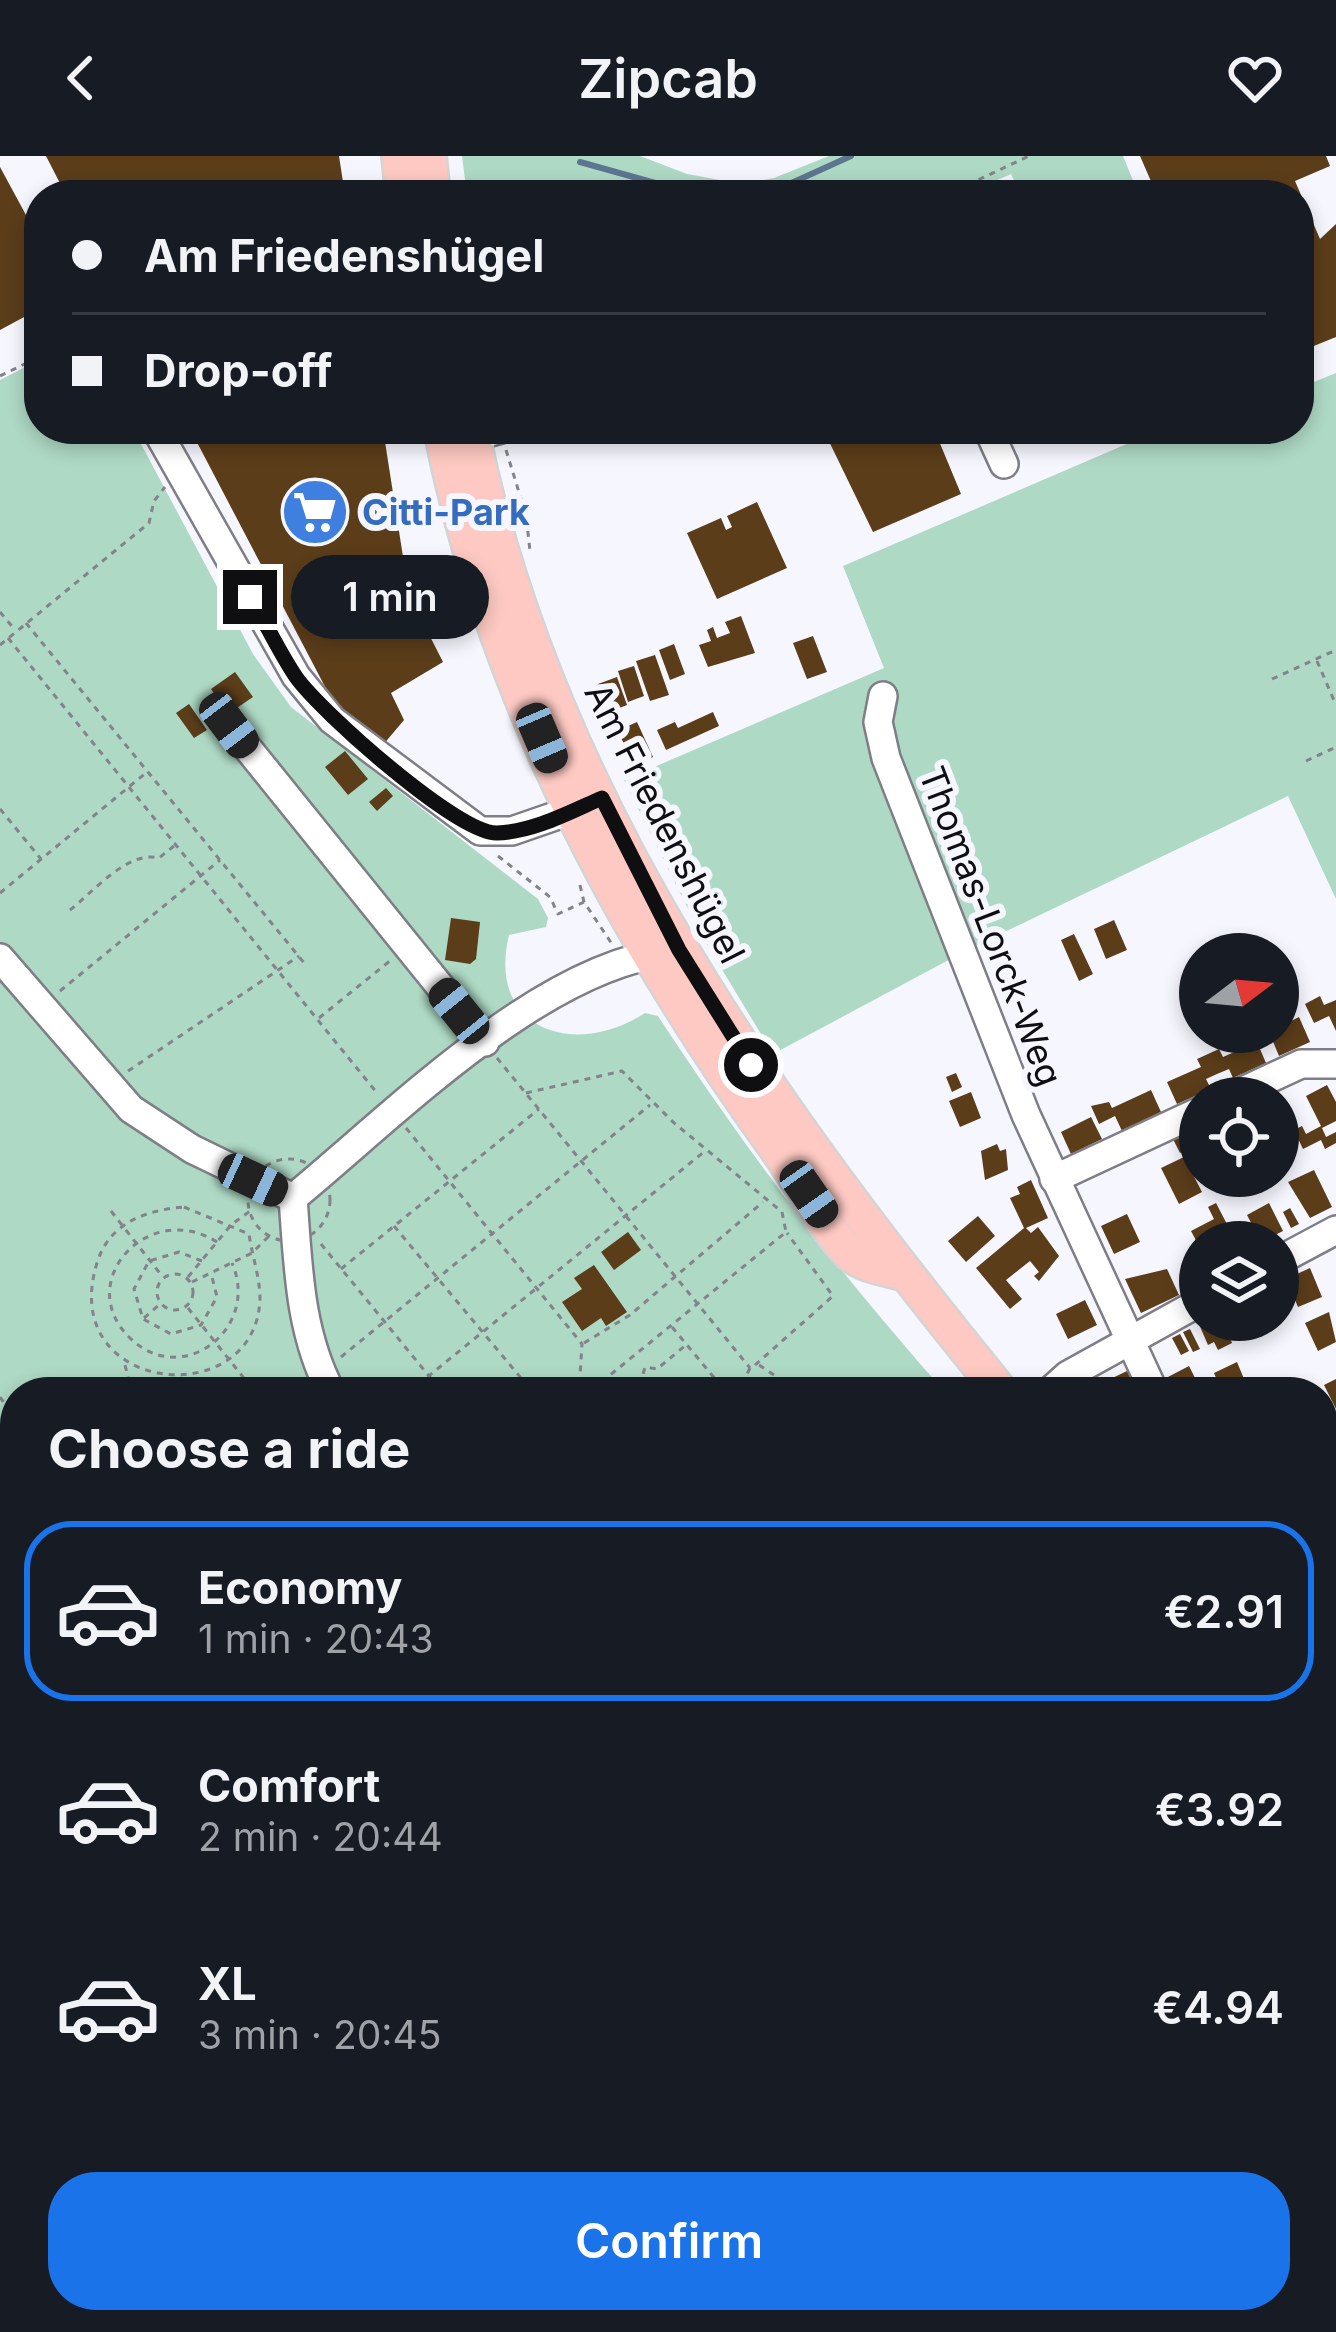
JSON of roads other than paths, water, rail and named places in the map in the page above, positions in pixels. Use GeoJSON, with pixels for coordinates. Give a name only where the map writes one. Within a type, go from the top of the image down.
{"type":"FeatureCollection","features":[{"type":"Feature","properties":{"kind":"main road","name":"Am Friedenshügel"},"geometry":{"type":"LineString","coordinates":[[469,444],[587,805],[649,954],[751,1065],[904,1274],[989,1377]]}},
{"type":"Feature","properties":{"kind":"street"},"geometry":{"type":"LineString","coordinates":[[164,444],[296,676],[332,719],[480,831],[512,831],[587,805]]}},
{"type":"Feature","properties":{"kind":"street"},"geometry":{"type":"LineString","coordinates":[[995,444],[1004,464]]}},
{"type":"Feature","properties":{"kind":"street","name":"Thomas-Lorck-Weg"},"geometry":{"type":"LineString","coordinates":[[883,696],[878,722],[886,758],[1054,1179],[1147,1377]]}},
{"type":"Feature","properties":{"kind":"street"},"geometry":{"type":"LineString","coordinates":[[229,725],[485,1042]]}},
{"type":"Feature","properties":{"kind":"street"},"geometry":{"type":"LineString","coordinates":[[292,1198],[523,1011],[649,954]]}},
{"type":"Feature","properties":{"kind":"street"},"geometry":{"type":"LineString","coordinates":[[0,958],[106,1085],[161,1132],[292,1198]]}},
{"type":"Feature","properties":{"kind":"street"},"geometry":{"type":"LineString","coordinates":[[1273,1077],[1301,1064],[1336,1064]]}},
{"type":"Feature","properties":{"kind":"street"},"geometry":{"type":"LineString","coordinates":[[1054,1179],[1179,1121]]}},
{"type":"Feature","properties":{"kind":"street"},"geometry":{"type":"LineString","coordinates":[[292,1198],[301,1298],[325,1377]]}},
{"type":"Feature","properties":{"kind":"street"},"geometry":{"type":"LineString","coordinates":[[1299,1250],[1336,1230]]}},
{"type":"Feature","properties":{"kind":"street"},"geometry":{"type":"LineString","coordinates":[[1072,1377],[1179,1313]]}},
{"type":"Feature","properties":{"kind":"waterway"},"geometry":{"type":"LineString","coordinates":[[798,180],[851,156]]}},
{"type":"Feature","properties":{"kind":"waterway"},"geometry":{"type":"LineString","coordinates":[[580,162],[644,180]]}},
{"type":"Feature","properties":{"kind":"place","name":"Citti-Park"},"geometry":{"type":"Point","coordinates":[315,512]}}]}
